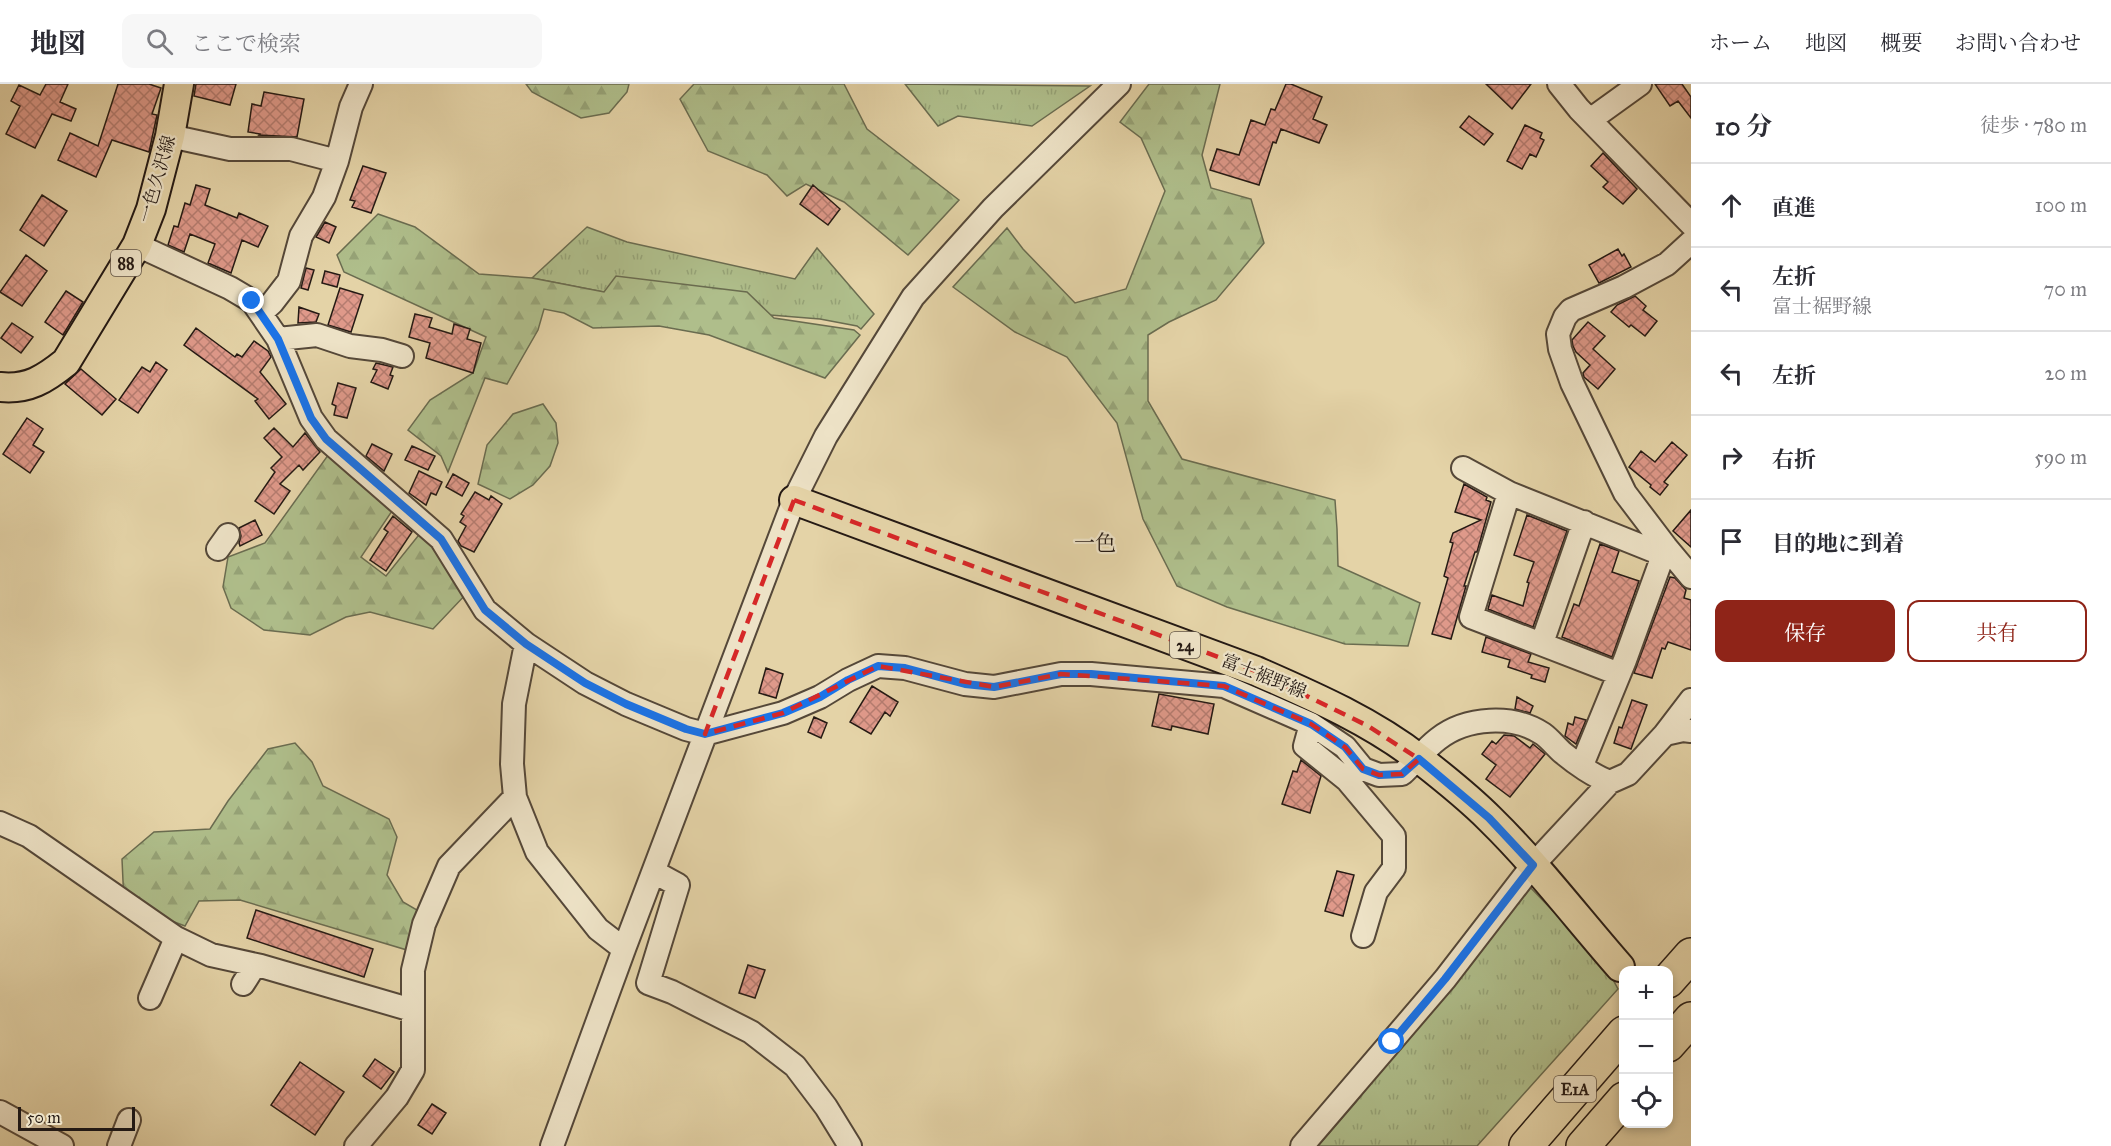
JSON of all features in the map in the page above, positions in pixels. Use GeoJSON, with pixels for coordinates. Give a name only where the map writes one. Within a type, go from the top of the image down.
{"type":"FeatureCollection","features":[{"type":"Feature","properties":{"kind":"highway"},"geometry":{"type":"LineString","coordinates":[[1673,975],[1691,955]]}},
{"type":"Feature","properties":{"kind":"highway"},"geometry":{"type":"LineString","coordinates":[[1673,1039],[1691,1019]]}},
{"type":"Feature","properties":{"kind":"highway","name":"E1A"},"geometry":{"type":"LineString","coordinates":[[1526,1146],[1619,1038]]}},
{"type":"Feature","properties":{"kind":"highway","name":"E1A"},"geometry":{"type":"LineString","coordinates":[[1583,1146],[1619,1104]]}},
{"type":"Feature","properties":{"kind":"main road","name":"一色久沢線"},"geometry":{"type":"LineString","coordinates":[[0,387],[34,384],[49,376],[66,362],[137,245],[150,209],[170,136],[179,84]]}},
{"type":"Feature","properties":{"kind":"main road","name":"富士裾野線"},"geometry":{"type":"LineString","coordinates":[[794,500],[1256,671],[1340,710],[1419,759],[1489,818],[1533,865],[1619,966]]}},
{"type":"Feature","properties":{"kind":"street"},"geometry":{"type":"LineString","coordinates":[[261,313],[289,281],[300,236],[324,197],[338,161],[351,106],[361,84]]}},
{"type":"Feature","properties":{"kind":"street"},"geometry":{"type":"LineString","coordinates":[[552,1146],[794,500],[826,436],[913,297],[993,208],[1119,84]]}},
{"type":"Feature","properties":{"kind":"street"},"geometry":{"type":"LineString","coordinates":[[1559,84],[1590,120],[1691,224]]}},
{"type":"Feature","properties":{"kind":"street"},"geometry":{"type":"LineString","coordinates":[[1590,120],[1640,84]]}},
{"type":"Feature","properties":{"kind":"street"},"geometry":{"type":"LineString","coordinates":[[170,136],[230,149],[291,148],[338,161]]}},
{"type":"Feature","properties":{"kind":"street"},"geometry":{"type":"LineString","coordinates":[[1691,242],[1667,264],[1624,287],[1571,310],[1565,317],[1558,334],[1560,349],[1572,383],[1625,493],[1665,551],[1691,577]]}},
{"type":"Feature","properties":{"kind":"street"},"geometry":{"type":"LineString","coordinates":[[137,245],[230,288],[252,301],[278,339],[311,418],[326,439],[441,539],[485,610],[526,644],[585,683],[626,704],[686,729],[705,734],[783,713],[820,697],[878,666],[905,668],[965,684],[994,687],[1061,674],[1091,674],[1224,686],[1311,724],[1345,747],[1363,769],[1379,775],[1402,774],[1438,739],[1463,724],[1499,720],[1524,726],[1543,734],[1565,755],[1596,777],[1610,782]]}},
{"type":"Feature","properties":{"kind":"street"},"geometry":{"type":"LineString","coordinates":[[278,339],[317,335],[350,346],[382,350],[402,356]]}},
{"type":"Feature","properties":{"kind":"street"},"geometry":{"type":"LineString","coordinates":[[1463,468],[1509,493],[1665,551]]}},
{"type":"Feature","properties":{"kind":"street"},"geometry":{"type":"LineString","coordinates":[[1509,493],[1471,616],[1619,674]]}},
{"type":"Feature","properties":{"kind":"street"},"geometry":{"type":"LineString","coordinates":[[1542,643],[1584,522]]}},
{"type":"Feature","properties":{"kind":"street"},"geometry":{"type":"LineString","coordinates":[[1582,765],[1665,551]]}},
{"type":"Feature","properties":{"kind":"street"},"geometry":{"type":"LineString","coordinates":[[526,644],[514,704],[512,764],[515,797],[537,852],[598,929],[624,949]]}},
{"type":"Feature","properties":{"kind":"street"},"geometry":{"type":"LineString","coordinates":[[1302,1146],[1445,979],[1533,865],[1610,782],[1628,774],[1665,734],[1691,700]]}},
{"type":"Feature","properties":{"kind":"street"},"geometry":{"type":"LineString","coordinates":[[1311,724],[1305,746],[1347,780],[1394,836],[1394,868],[1376,892],[1363,936]]}},
{"type":"Feature","properties":{"kind":"street"},"geometry":{"type":"LineString","coordinates":[[1665,734],[1683,730],[1691,731]]}},
{"type":"Feature","properties":{"kind":"street"},"geometry":{"type":"LineString","coordinates":[[356,1146],[397,1097],[413,1070],[413,970],[424,924],[448,866],[515,797]]}},
{"type":"Feature","properties":{"kind":"street"},"geometry":{"type":"LineString","coordinates":[[0,823],[29,836],[176,938],[249,974],[412,1010]]}},
{"type":"Feature","properties":{"kind":"street"},"geometry":{"type":"LineString","coordinates":[[654,872],[678,885],[648,983],[681,996],[751,1032],[795,1066],[826,1107],[850,1146]]}},
{"type":"Feature","properties":{"kind":"street"},"geometry":{"type":"LineString","coordinates":[[150,998],[176,938]]}},
{"type":"Feature","properties":{"kind":"street"},"geometry":{"type":"LineString","coordinates":[[0,1112],[62,1146]]}},
{"type":"Feature","properties":{"kind":"street"},"geometry":{"type":"LineString","coordinates":[[119,1146],[129,1120]]}},
{"type":"Feature","properties":{"kind":"highlighted area"},"geometry":{"type":"Polygon","coordinates":[[[794,500],[1256,671],[1368,726],[1419,759],[1402,774],[1379,775],[1363,769],[1345,747],[1311,724],[1224,686],[1061,674],[994,687],[878,666],[783,713],[705,734],[794,500]]]}},
{"type":"Feature","properties":{"kind":"green space"},"geometry":{"type":"Polygon","coordinates":[[[526,84],[629,84],[627,92],[609,113],[581,118],[532,92],[526,84]]]}},
{"type":"Feature","properties":{"kind":"green space"},"geometry":{"type":"Polygon","coordinates":[[[694,84],[844,84],[867,129],[959,200],[908,255],[844,202],[806,184],[787,196],[767,175],[708,151],[680,99],[694,84]]]}},
{"type":"Feature","properties":{"kind":"green space"},"geometry":{"type":"Polygon","coordinates":[[[905,84],[1090,86],[1032,126],[958,116],[938,126],[905,84]]]}},
{"type":"Feature","properties":{"kind":"green space"},"geometry":{"type":"Polygon","coordinates":[[[1149,84],[1220,84],[1202,155],[1211,188],[1251,199],[1264,243],[1216,300],[1169,322],[1148,335],[1148,401],[1182,459],[1335,500],[1338,566],[1420,603],[1408,646],[1345,644],[1227,607],[1177,586],[1143,519],[1117,423],[1067,357],[1015,332],[953,287],[1007,228],[1023,249],[1075,303],[1126,289],[1165,191],[1141,138],[1120,122],[1149,84]]]}},
{"type":"Feature","properties":{"kind":"green space"},"geometry":{"type":"Polygon","coordinates":[[[378,214],[415,227],[479,274],[532,278],[604,292],[616,276],[747,292],[774,318],[854,330],[860,335],[825,378],[709,335],[659,326],[593,328],[564,313],[544,309],[538,330],[507,384],[485,378],[448,472],[441,456],[408,430],[430,400],[473,373],[486,337],[344,272],[337,255],[378,214]]]}},
{"type":"Feature","properties":{"kind":"green space"},"geometry":{"type":"Polygon","coordinates":[[[587,227],[627,242],[795,279],[817,248],[874,314],[861,329],[857,326],[820,319],[770,315],[604,292],[532,278],[587,227]]]}},
{"type":"Feature","properties":{"kind":"green space"},"geometry":{"type":"Polygon","coordinates":[[[543,404],[556,423],[558,443],[550,466],[533,485],[510,499],[478,484],[487,445],[513,414],[543,404]]]}},
{"type":"Feature","properties":{"kind":"green space"},"geometry":{"type":"Polygon","coordinates":[[[331,451],[394,508],[361,557],[386,576],[426,526],[469,591],[433,629],[370,612],[346,617],[310,635],[264,630],[231,608],[223,587],[228,557],[265,543],[331,451]]]}},
{"type":"Feature","properties":{"kind":"green space"},"geometry":{"type":"Polygon","coordinates":[[[295,743],[312,762],[323,786],[389,819],[397,837],[387,875],[403,902],[417,910],[424,924],[407,950],[240,900],[199,901],[185,926],[124,903],[122,859],[154,832],[210,829],[228,801],[268,749],[295,743]]]}},
{"type":"Feature","properties":{"kind":"green space"},"geometry":{"type":"Polygon","coordinates":[[[1527,884],[1605,965],[1618,989],[1477,1146],[1318,1146],[1356,1102],[1527,884]]]}},
{"type":"Feature","properties":{"kind":"building"},"geometry":{"type":"Polygon","coordinates":[[[46,84],[68,84],[60,102],[76,109],[71,121],[52,114],[35,148],[6,134],[20,106],[11,101],[19,85],[40,95],[46,84]]]}},
{"type":"Feature","properties":{"kind":"building"},"geometry":{"type":"Polygon","coordinates":[[[118,84],[149,84],[161,88],[152,114],[157,115],[149,152],[112,140],[96,177],[58,160],[70,133],[98,146],[118,84]]]}},
{"type":"Feature","properties":{"kind":"building"},"geometry":{"type":"Polygon","coordinates":[[[196,84],[236,84],[230,105],[194,96],[196,84]]]}},
{"type":"Feature","properties":{"kind":"building"},"geometry":{"type":"Polygon","coordinates":[[[1286,84],[1322,97],[1313,119],[1327,125],[1319,143],[1281,129],[1276,143],[1273,142],[1259,185],[1210,170],[1217,149],[1239,155],[1251,120],[1265,125],[1271,109],[1275,110],[1286,84]]]}},
{"type":"Feature","properties":{"kind":"building"},"geometry":{"type":"Polygon","coordinates":[[[1486,84],[1531,84],[1512,109],[1486,84]]]}},
{"type":"Feature","properties":{"kind":"building"},"geometry":{"type":"Polygon","coordinates":[[[1655,84],[1682,84],[1691,97],[1691,118],[1678,101],[1670,106],[1655,84]]]}},
{"type":"Feature","properties":{"kind":"building"},"geometry":{"type":"Polygon","coordinates":[[[264,92],[304,99],[297,137],[259,135],[248,132],[252,104],[261,106],[264,92]]]}},
{"type":"Feature","properties":{"kind":"building"},"geometry":{"type":"Polygon","coordinates":[[[1469,116],[1493,134],[1484,145],[1460,127],[1469,116]]]}},
{"type":"Feature","properties":{"kind":"building"},"geometry":{"type":"Polygon","coordinates":[[[1525,125],[1542,133],[1540,138],[1544,140],[1536,157],[1530,154],[1522,169],[1507,161],[1525,125]]]}},
{"type":"Feature","properties":{"kind":"building"},"geometry":{"type":"Polygon","coordinates":[[[1603,153],[1637,189],[1623,204],[1603,187],[1608,182],[1591,166],[1603,153]]]}},
{"type":"Feature","properties":{"kind":"building"},"geometry":{"type":"Polygon","coordinates":[[[363,166],[386,173],[371,213],[352,207],[355,201],[350,200],[363,166]]]}},
{"type":"Feature","properties":{"kind":"building"},"geometry":{"type":"Polygon","coordinates":[[[196,185],[210,189],[205,205],[237,218],[239,213],[268,226],[258,247],[242,240],[231,273],[208,263],[215,244],[190,234],[184,252],[168,245],[174,226],[178,227],[185,203],[190,205],[196,185]]]}},
{"type":"Feature","properties":{"kind":"building"},"geometry":{"type":"Polygon","coordinates":[[[813,185],[840,209],[828,225],[800,204],[813,185]]]}},
{"type":"Feature","properties":{"kind":"building"},"geometry":{"type":"Polygon","coordinates":[[[42,195],[67,211],[44,246],[20,230],[42,195]]]}},
{"type":"Feature","properties":{"kind":"building"},"geometry":{"type":"Polygon","coordinates":[[[325,222],[336,227],[329,243],[316,237],[325,222]]]}},
{"type":"Feature","properties":{"kind":"building"},"geometry":{"type":"Polygon","coordinates":[[[1618,249],[1622,256],[1624,254],[1631,267],[1599,283],[1589,265],[1618,249]]]}},
{"type":"Feature","properties":{"kind":"building"},"geometry":{"type":"Polygon","coordinates":[[[26,255],[47,271],[22,306],[0,292],[26,255]]]}},
{"type":"Feature","properties":{"kind":"building"},"geometry":{"type":"Polygon","coordinates":[[[306,268],[314,270],[308,290],[301,288],[306,268]]]}},
{"type":"Feature","properties":{"kind":"building"},"geometry":{"type":"Polygon","coordinates":[[[325,271],[340,275],[337,287],[322,283],[325,271]]]}},
{"type":"Feature","properties":{"kind":"building"},"geometry":{"type":"Polygon","coordinates":[[[340,288],[363,295],[351,332],[328,325],[340,288]]]}},
{"type":"Feature","properties":{"kind":"building"},"geometry":{"type":"Polygon","coordinates":[[[66,291],[83,302],[63,335],[45,322],[66,291]]]}},
{"type":"Feature","properties":{"kind":"building"},"geometry":{"type":"Polygon","coordinates":[[[1635,296],[1646,306],[1643,310],[1657,321],[1645,336],[1631,325],[1629,327],[1611,312],[1617,305],[1635,296]]]}},
{"type":"Feature","properties":{"kind":"building"},"geometry":{"type":"Polygon","coordinates":[[[299,307],[319,314],[316,322],[298,323],[299,307]]]}},
{"type":"Feature","properties":{"kind":"building"},"geometry":{"type":"Polygon","coordinates":[[[415,314],[432,318],[429,327],[452,334],[454,324],[470,329],[467,339],[481,343],[473,373],[426,358],[430,343],[409,337],[415,314]]]}},
{"type":"Feature","properties":{"kind":"building"},"geometry":{"type":"Polygon","coordinates":[[[1588,322],[1605,336],[1593,349],[1615,369],[1598,389],[1584,377],[1583,373],[1590,365],[1576,352],[1572,340],[1588,322]]]}},
{"type":"Feature","properties":{"kind":"building"},"geometry":{"type":"Polygon","coordinates":[[[12,323],[33,337],[21,353],[1,338],[12,323]]]}},
{"type":"Feature","properties":{"kind":"building"},"geometry":{"type":"Polygon","coordinates":[[[196,328],[235,357],[237,354],[242,357],[254,341],[268,351],[271,357],[260,372],[286,404],[269,419],[255,401],[258,399],[184,345],[196,328]]]}},
{"type":"Feature","properties":{"kind":"building"},"geometry":{"type":"Polygon","coordinates":[[[156,362],[167,370],[138,413],[119,400],[142,367],[150,372],[156,362]]]}},
{"type":"Feature","properties":{"kind":"building"},"geometry":{"type":"Polygon","coordinates":[[[376,363],[393,367],[390,375],[393,376],[388,389],[371,382],[377,370],[373,369],[376,363]]]}},
{"type":"Feature","properties":{"kind":"building"},"geometry":{"type":"Polygon","coordinates":[[[81,369],[116,399],[102,415],[65,384],[81,369]]]}},
{"type":"Feature","properties":{"kind":"building"},"geometry":{"type":"Polygon","coordinates":[[[338,383],[356,388],[347,418],[334,415],[336,406],[332,404],[338,383]]]}},
{"type":"Feature","properties":{"kind":"building"},"geometry":{"type":"Polygon","coordinates":[[[27,418],[43,429],[33,445],[44,452],[30,473],[3,454],[27,418]]]}},
{"type":"Feature","properties":{"kind":"building"},"geometry":{"type":"Polygon","coordinates":[[[274,428],[293,447],[305,433],[320,452],[303,470],[299,465],[280,484],[290,491],[274,514],[255,501],[275,472],[271,468],[282,457],[264,438],[274,428]]]}},
{"type":"Feature","properties":{"kind":"building"},"geometry":{"type":"Polygon","coordinates":[[[1672,442],[1687,455],[1664,482],[1668,485],[1660,495],[1629,467],[1641,451],[1655,462],[1672,442]]]}},
{"type":"Feature","properties":{"kind":"building"},"geometry":{"type":"Polygon","coordinates":[[[372,444],[392,454],[384,471],[366,456],[372,444]]]}},
{"type":"Feature","properties":{"kind":"building"},"geometry":{"type":"Polygon","coordinates":[[[412,446],[435,456],[428,470],[405,460],[412,446]]]}},
{"type":"Feature","properties":{"kind":"building"},"geometry":{"type":"Polygon","coordinates":[[[419,471],[442,482],[436,495],[431,493],[426,505],[409,493],[419,471]]]}},
{"type":"Feature","properties":{"kind":"building"},"geometry":{"type":"Polygon","coordinates":[[[453,474],[469,483],[462,496],[446,487],[453,474]]]}},
{"type":"Feature","properties":{"kind":"building"},"geometry":{"type":"Polygon","coordinates":[[[1464,484],[1487,497],[1486,500],[1491,502],[1477,552],[1475,552],[1464,586],[1466,586],[1451,639],[1432,634],[1448,578],[1444,576],[1453,543],[1450,542],[1453,533],[1481,520],[1455,512],[1464,484]]]}},
{"type":"Feature","properties":{"kind":"building"},"geometry":{"type":"Polygon","coordinates":[[[475,492],[489,500],[491,496],[502,504],[474,552],[461,546],[458,541],[466,526],[460,522],[464,516],[461,514],[475,492]]]}},
{"type":"Feature","properties":{"kind":"building"},"geometry":{"type":"Polygon","coordinates":[[[1691,510],[1691,547],[1673,531],[1691,510]]]}},
{"type":"Feature","properties":{"kind":"building"},"geometry":{"type":"Polygon","coordinates":[[[1527,515],[1567,531],[1533,627],[1488,609],[1492,595],[1523,606],[1529,583],[1527,582],[1534,562],[1514,555],[1527,515]]]}},
{"type":"Feature","properties":{"kind":"building"},"geometry":{"type":"Polygon","coordinates":[[[393,516],[412,532],[386,571],[370,560],[388,532],[384,529],[393,516]]]}},
{"type":"Feature","properties":{"kind":"building"},"geometry":{"type":"Polygon","coordinates":[[[255,520],[262,535],[240,546],[239,528],[255,520]]]}},
{"type":"Feature","properties":{"kind":"building"},"geometry":{"type":"Polygon","coordinates":[[[1600,544],[1619,551],[1612,572],[1639,581],[1612,657],[1562,637],[1574,604],[1579,606],[1600,544]]]}},
{"type":"Feature","properties":{"kind":"building"},"geometry":{"type":"Polygon","coordinates":[[[1670,577],[1675,578],[1686,590],[1684,598],[1691,600],[1691,650],[1668,642],[1665,649],[1662,648],[1652,678],[1634,673],[1670,577]]]}},
{"type":"Feature","properties":{"kind":"building"},"geometry":{"type":"Polygon","coordinates":[[[1486,637],[1531,654],[1528,662],[1549,668],[1545,682],[1508,667],[1510,660],[1482,652],[1486,637]]]}},
{"type":"Feature","properties":{"kind":"building"},"geometry":{"type":"Polygon","coordinates":[[[766,668],[783,674],[776,698],[759,693],[766,668]]]}},
{"type":"Feature","properties":{"kind":"building"},"geometry":{"type":"Polygon","coordinates":[[[872,686],[898,702],[890,716],[885,712],[871,734],[850,722],[872,686]]]}},
{"type":"Feature","properties":{"kind":"building"},"geometry":{"type":"Polygon","coordinates":[[[1159,694],[1214,704],[1208,734],[1172,726],[1171,730],[1152,726],[1159,694]]]}},
{"type":"Feature","properties":{"kind":"building"},"geometry":{"type":"Polygon","coordinates":[[[1517,697],[1533,706],[1530,713],[1515,709],[1517,697]]]}},
{"type":"Feature","properties":{"kind":"building"},"geometry":{"type":"Polygon","coordinates":[[[1632,700],[1647,705],[1631,749],[1614,743],[1632,700]]]}},
{"type":"Feature","properties":{"kind":"building"},"geometry":{"type":"Polygon","coordinates":[[[814,717],[827,723],[821,738],[808,732],[814,717]]]}},
{"type":"Feature","properties":{"kind":"building"},"geometry":{"type":"Polygon","coordinates":[[[1575,717],[1586,720],[1576,744],[1565,736],[1568,723],[1573,725],[1575,717]]]}},
{"type":"Feature","properties":{"kind":"building"},"geometry":{"type":"Polygon","coordinates":[[[1504,735],[1514,736],[1530,748],[1533,744],[1545,754],[1510,797],[1486,779],[1496,765],[1482,754],[1492,741],[1496,744],[1504,735]]]}},
{"type":"Feature","properties":{"kind":"building"},"geometry":{"type":"Polygon","coordinates":[[[1301,760],[1321,776],[1310,813],[1282,804],[1293,771],[1297,772],[1301,760]]]}},
{"type":"Feature","properties":{"kind":"building"},"geometry":{"type":"Polygon","coordinates":[[[1337,871],[1354,875],[1343,916],[1325,911],[1337,871]]]}},
{"type":"Feature","properties":{"kind":"building"},"geometry":{"type":"Polygon","coordinates":[[[256,910],[373,949],[364,977],[247,938],[256,910]]]}},
{"type":"Feature","properties":{"kind":"building"},"geometry":{"type":"Polygon","coordinates":[[[748,965],[765,970],[755,998],[739,993],[748,965]]]}},
{"type":"Feature","properties":{"kind":"building"},"geometry":{"type":"Polygon","coordinates":[[[375,1059],[394,1072],[381,1089],[363,1076],[375,1059]]]}},
{"type":"Feature","properties":{"kind":"building"},"geometry":{"type":"Polygon","coordinates":[[[300,1062],[344,1092],[315,1135],[271,1105],[300,1062]]]}},
{"type":"Feature","properties":{"kind":"building"},"geometry":{"type":"Polygon","coordinates":[[[432,1104],[446,1113],[432,1134],[418,1125],[432,1104]]]}},
{"type":"Feature","properties":{"kind":"district","name":"一色"},"geometry":{"type":"Point","coordinates":[1095,543]}},
{"type":"Feature","properties":{"kind":"route"},"geometry":{"type":"LineString","coordinates":[[252,301],[278,339],[311,418],[326,439],[441,539],[485,610],[526,644],[585,683],[626,704],[686,729],[705,734],[783,713],[820,697],[878,666],[905,668],[965,684],[994,687],[1061,674],[1091,674],[1224,686],[1311,724],[1345,747],[1363,769],[1379,775],[1402,774],[1419,759],[1489,818],[1533,865],[1445,979],[1392,1042]]}}]}
